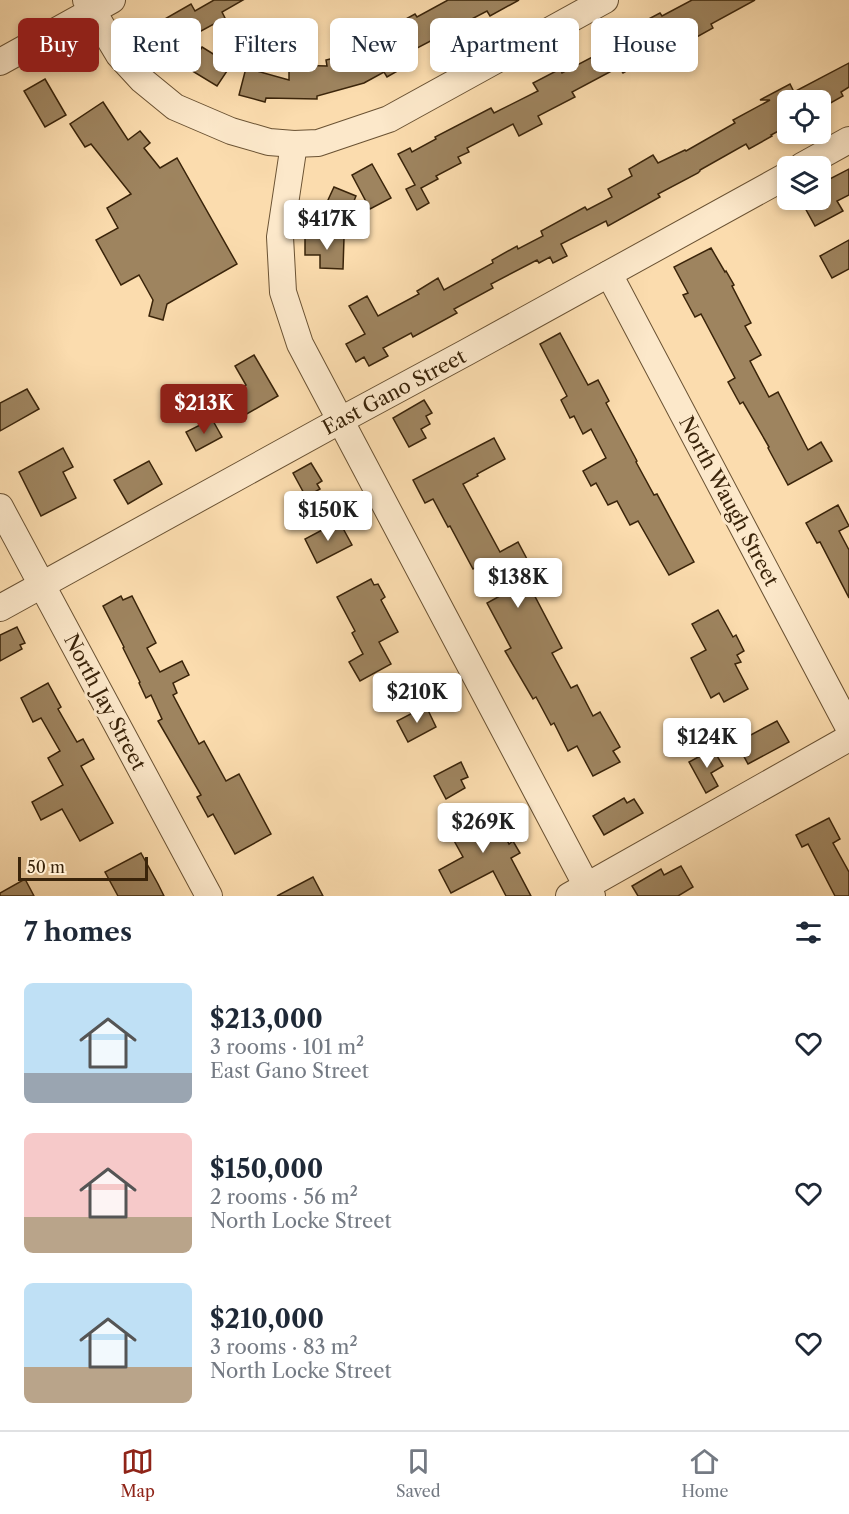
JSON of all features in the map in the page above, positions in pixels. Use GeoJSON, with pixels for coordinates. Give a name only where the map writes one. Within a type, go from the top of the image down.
{"type":"FeatureCollection","features":[{"type":"Feature","properties":{"kind":"street"},"geometry":{"type":"LineString","coordinates":[[0,62],[96,4],[119,55],[142,80],[175,107],[231,132],[269,142],[318,143],[389,119],[605,0]]}},
{"type":"Feature","properties":{"kind":"street"},"geometry":{"type":"LineString","coordinates":[[820,156],[849,140]]}},
{"type":"Feature","properties":{"kind":"street"},"geometry":{"type":"LineString","coordinates":[[294,144],[280,237],[283,292],[300,344],[582,893],[849,738]]}},
{"type":"Feature","properties":{"kind":"street","name":"East Gano Street"},"geometry":{"type":"LineString","coordinates":[[0,608],[777,181]]}},
{"type":"Feature","properties":{"kind":"street","name":"North Waugh Street"},"geometry":{"type":"LineString","coordinates":[[609,274],[849,728]]}},
{"type":"Feature","properties":{"kind":"street","name":"North Jay Street"},"geometry":{"type":"LineString","coordinates":[[0,507],[209,896]]}},
{"type":"Feature","properties":{"kind":"building"},"geometry":{"type":"Polygon","coordinates":[[[214,0],[243,0],[222,12],[225,18],[213,18],[213,25],[201,31],[201,18],[166,18],[191,4],[195,11],[214,0]]]}},
{"type":"Feature","properties":{"kind":"building"},"geometry":{"type":"Polygon","coordinates":[[[448,0],[519,0],[490,16],[487,11],[474,18],[430,18],[430,41],[418,48],[418,18],[408,18],[415,14],[417,17],[448,0]]]}},
{"type":"Feature","properties":{"kind":"building"},"geometry":{"type":"Polygon","coordinates":[[[692,0],[755,0],[711,24],[713,28],[698,36],[698,18],[650,18],[660,13],[662,16],[692,0]]]}},
{"type":"Feature","properties":{"kind":"building"},"geometry":{"type":"Polygon","coordinates":[[[202,47],[213,54],[213,72],[226,72],[217,86],[194,72],[201,72],[202,47]]]}},
{"type":"Feature","properties":{"kind":"building"},"geometry":{"type":"Polygon","coordinates":[[[591,58],[591,72],[610,72],[572,92],[575,97],[538,116],[542,124],[519,136],[513,124],[467,148],[469,152],[458,157],[461,163],[436,176],[438,179],[421,188],[429,203],[417,210],[406,189],[415,185],[398,154],[410,148],[412,152],[436,139],[435,137],[491,108],[494,113],[538,91],[533,83],[554,72],[579,72],[579,64],[591,58]]]}},
{"type":"Feature","properties":{"kind":"building"},"geometry":{"type":"Polygon","coordinates":[[[330,59],[330,72],[384,72],[364,83],[317,96],[317,99],[266,98],[265,102],[239,95],[245,72],[260,72],[289,80],[289,72],[318,72],[318,66],[327,66],[326,60],[330,59]]]}},
{"type":"Feature","properties":{"kind":"building"},"geometry":{"type":"Polygon","coordinates":[[[849,63],[849,87],[841,92],[843,96],[831,103],[831,90],[798,90],[849,63]]]}},
{"type":"Feature","properties":{"kind":"building"},"geometry":{"type":"Polygon","coordinates":[[[384,72],[396,72],[387,77],[384,72]]]}},
{"type":"Feature","properties":{"kind":"building"},"geometry":{"type":"Polygon","coordinates":[[[45,79],[66,115],[45,127],[24,91],[45,79]]]}},
{"type":"Feature","properties":{"kind":"building"},"geometry":{"type":"Polygon","coordinates":[[[790,84],[793,90],[779,90],[790,84]]]}},
{"type":"Feature","properties":{"kind":"building"},"geometry":{"type":"Polygon","coordinates":[[[777,91],[777,132],[772,136],[749,149],[746,144],[658,194],[660,197],[608,226],[606,221],[561,244],[567,256],[553,263],[550,257],[539,263],[537,260],[491,284],[493,288],[454,309],[457,313],[413,337],[411,333],[383,348],[388,356],[369,366],[364,357],[356,362],[346,344],[365,334],[349,306],[367,296],[378,316],[419,294],[417,291],[438,278],[444,290],[493,263],[492,260],[517,246],[518,249],[543,236],[541,231],[585,207],[587,210],[612,197],[608,189],[632,176],[629,169],[653,155],[658,163],[686,151],[735,123],[733,120],[770,100],[760,100],[777,91]]]}},
{"type":"Feature","properties":{"kind":"building"},"geometry":{"type":"Polygon","coordinates":[[[103,102],[128,140],[140,131],[150,143],[144,148],[160,168],[177,158],[237,264],[167,304],[163,320],[149,316],[153,300],[139,275],[121,285],[96,240],[118,228],[107,208],[131,194],[91,144],[85,147],[70,124],[103,102]]]}},
{"type":"Feature","properties":{"kind":"building"},"geometry":{"type":"Polygon","coordinates":[[[372,164],[391,198],[370,209],[352,175],[372,164]]]}},
{"type":"Feature","properties":{"kind":"building"},"geometry":{"type":"Polygon","coordinates":[[[849,169],[849,195],[837,201],[843,211],[815,226],[806,210],[831,210],[831,178],[849,169]]]}},
{"type":"Feature","properties":{"kind":"building"},"geometry":{"type":"Polygon","coordinates":[[[334,187],[356,196],[345,223],[322,213],[334,187]]]}},
{"type":"Feature","properties":{"kind":"building"},"geometry":{"type":"Polygon","coordinates":[[[305,237],[344,238],[343,269],[320,268],[320,255],[305,255],[305,237]]]}},
{"type":"Feature","properties":{"kind":"building"},"geometry":{"type":"Polygon","coordinates":[[[849,240],[849,269],[832,278],[820,256],[849,240]]]}},
{"type":"Feature","properties":{"kind":"building"},"geometry":{"type":"Polygon","coordinates":[[[711,248],[734,285],[732,286],[751,323],[745,326],[761,355],[750,361],[769,397],[778,392],[808,450],[821,442],[832,461],[788,485],[743,402],[740,404],[728,382],[735,378],[701,314],[695,317],[683,295],[688,293],[674,267],[711,248]]]}},
{"type":"Feature","properties":{"kind":"building"},"geometry":{"type":"Polygon","coordinates":[[[560,333],[588,385],[598,380],[609,401],[606,403],[636,462],[654,495],[657,494],[694,562],[669,575],[638,521],[630,525],[617,501],[608,505],[596,483],[591,486],[583,471],[606,458],[591,429],[583,434],[574,416],[570,418],[561,400],[567,396],[540,344],[560,333]]]}},
{"type":"Feature","properties":{"kind":"building"},"geometry":{"type":"Polygon","coordinates":[[[254,355],[278,396],[245,415],[233,393],[246,385],[235,366],[254,355]]]}},
{"type":"Feature","properties":{"kind":"building"},"geometry":{"type":"Polygon","coordinates":[[[27,389],[39,409],[0,431],[0,403],[27,389]]]}},
{"type":"Feature","properties":{"kind":"building"},"geometry":{"type":"Polygon","coordinates":[[[424,400],[432,413],[426,416],[430,424],[421,429],[426,438],[409,447],[393,418],[424,400]]]}},
{"type":"Feature","properties":{"kind":"building"},"geometry":{"type":"Polygon","coordinates":[[[212,419],[222,437],[196,451],[186,432],[212,419]]]}},
{"type":"Feature","properties":{"kind":"building"},"geometry":{"type":"Polygon","coordinates":[[[494,438],[505,459],[463,484],[500,552],[518,542],[528,561],[519,566],[562,648],[552,653],[571,688],[577,685],[593,716],[600,712],[620,747],[613,751],[620,762],[593,776],[577,746],[568,751],[554,723],[551,725],[536,697],[533,699],[505,651],[511,648],[487,603],[500,596],[482,564],[473,569],[433,499],[425,503],[413,480],[494,438]]]}},
{"type":"Feature","properties":{"kind":"building"},"geometry":{"type":"Polygon","coordinates":[[[63,448],[73,467],[63,472],[76,498],[41,516],[19,472],[63,448]]]}},
{"type":"Feature","properties":{"kind":"building"},"geometry":{"type":"Polygon","coordinates":[[[149,461],[162,484],[128,504],[114,480],[149,461]]]}},
{"type":"Feature","properties":{"kind":"building"},"geometry":{"type":"Polygon","coordinates":[[[311,463],[322,481],[317,484],[320,489],[306,497],[293,473],[311,463]]]}},
{"type":"Feature","properties":{"kind":"building"},"geometry":{"type":"Polygon","coordinates":[[[838,505],[849,526],[839,531],[849,550],[849,598],[820,542],[817,543],[806,523],[838,505]]]}},
{"type":"Feature","properties":{"kind":"building"},"geometry":{"type":"Polygon","coordinates":[[[339,521],[352,545],[317,563],[305,539],[339,521]]]}},
{"type":"Feature","properties":{"kind":"building"},"geometry":{"type":"Polygon","coordinates":[[[371,579],[374,585],[378,584],[385,597],[381,600],[398,632],[379,642],[391,664],[360,681],[349,662],[363,654],[352,633],[355,631],[337,597],[371,579]]]}},
{"type":"Feature","properties":{"kind":"building"},"geometry":{"type":"Polygon","coordinates":[[[121,596],[123,600],[132,596],[156,643],[147,648],[160,672],[182,661],[189,675],[173,683],[177,693],[173,695],[199,744],[204,741],[226,781],[239,774],[271,834],[235,854],[213,814],[208,817],[197,797],[201,795],[158,721],[162,719],[151,695],[146,698],[103,606],[121,596]]]}},
{"type":"Feature","properties":{"kind":"building"},"geometry":{"type":"Polygon","coordinates":[[[718,610],[733,637],[736,635],[744,651],[737,655],[741,662],[735,664],[748,689],[724,702],[719,693],[711,698],[691,658],[706,650],[692,624],[718,610]]]}},
{"type":"Feature","properties":{"kind":"building"},"geometry":{"type":"Polygon","coordinates":[[[17,627],[25,643],[20,645],[22,649],[0,661],[0,635],[17,627]]]}},
{"type":"Feature","properties":{"kind":"building"},"geometry":{"type":"Polygon","coordinates":[[[48,683],[61,707],[58,709],[77,742],[83,739],[94,759],[81,766],[113,823],[80,841],[62,809],[41,820],[32,802],[63,785],[48,758],[60,751],[41,718],[33,722],[21,698],[48,683]]]}},
{"type":"Feature","properties":{"kind":"building"},"geometry":{"type":"Polygon","coordinates":[[[426,706],[436,727],[408,742],[397,721],[426,706]]]}},
{"type":"Feature","properties":{"kind":"building"},"geometry":{"type":"Polygon","coordinates":[[[777,721],[789,742],[748,764],[741,751],[750,746],[745,738],[777,721]]]}},
{"type":"Feature","properties":{"kind":"building"},"geometry":{"type":"Polygon","coordinates":[[[713,749],[723,766],[711,773],[718,786],[706,793],[689,762],[713,749]]]}},
{"type":"Feature","properties":{"kind":"building"},"geometry":{"type":"Polygon","coordinates":[[[461,762],[468,777],[461,780],[465,788],[446,799],[434,776],[461,762]]]}},
{"type":"Feature","properties":{"kind":"building"},"geometry":{"type":"Polygon","coordinates":[[[624,798],[627,803],[634,799],[643,813],[604,835],[593,816],[624,798]]]}},
{"type":"Feature","properties":{"kind":"building"},"geometry":{"type":"Polygon","coordinates":[[[490,804],[509,844],[513,841],[520,853],[511,858],[531,896],[506,896],[493,871],[451,893],[439,870],[463,857],[447,828],[490,804]]]}},
{"type":"Feature","properties":{"kind":"building"},"geometry":{"type":"Polygon","coordinates":[[[829,818],[840,839],[833,843],[849,872],[849,896],[835,896],[808,844],[802,847],[796,835],[829,818]]]}},
{"type":"Feature","properties":{"kind":"building"},"geometry":{"type":"Polygon","coordinates":[[[141,853],[164,896],[118,896],[105,872],[141,853]]]}},
{"type":"Feature","properties":{"kind":"building"},"geometry":{"type":"Polygon","coordinates":[[[681,866],[693,887],[678,896],[638,896],[632,886],[661,869],[664,875],[681,866]]]}},
{"type":"Feature","properties":{"kind":"building"},"geometry":{"type":"Polygon","coordinates":[[[313,877],[323,896],[277,896],[313,877]]]}},
{"type":"Feature","properties":{"kind":"building"},"geometry":{"type":"Polygon","coordinates":[[[25,879],[34,896],[0,896],[0,893],[25,879]]]}}]}
